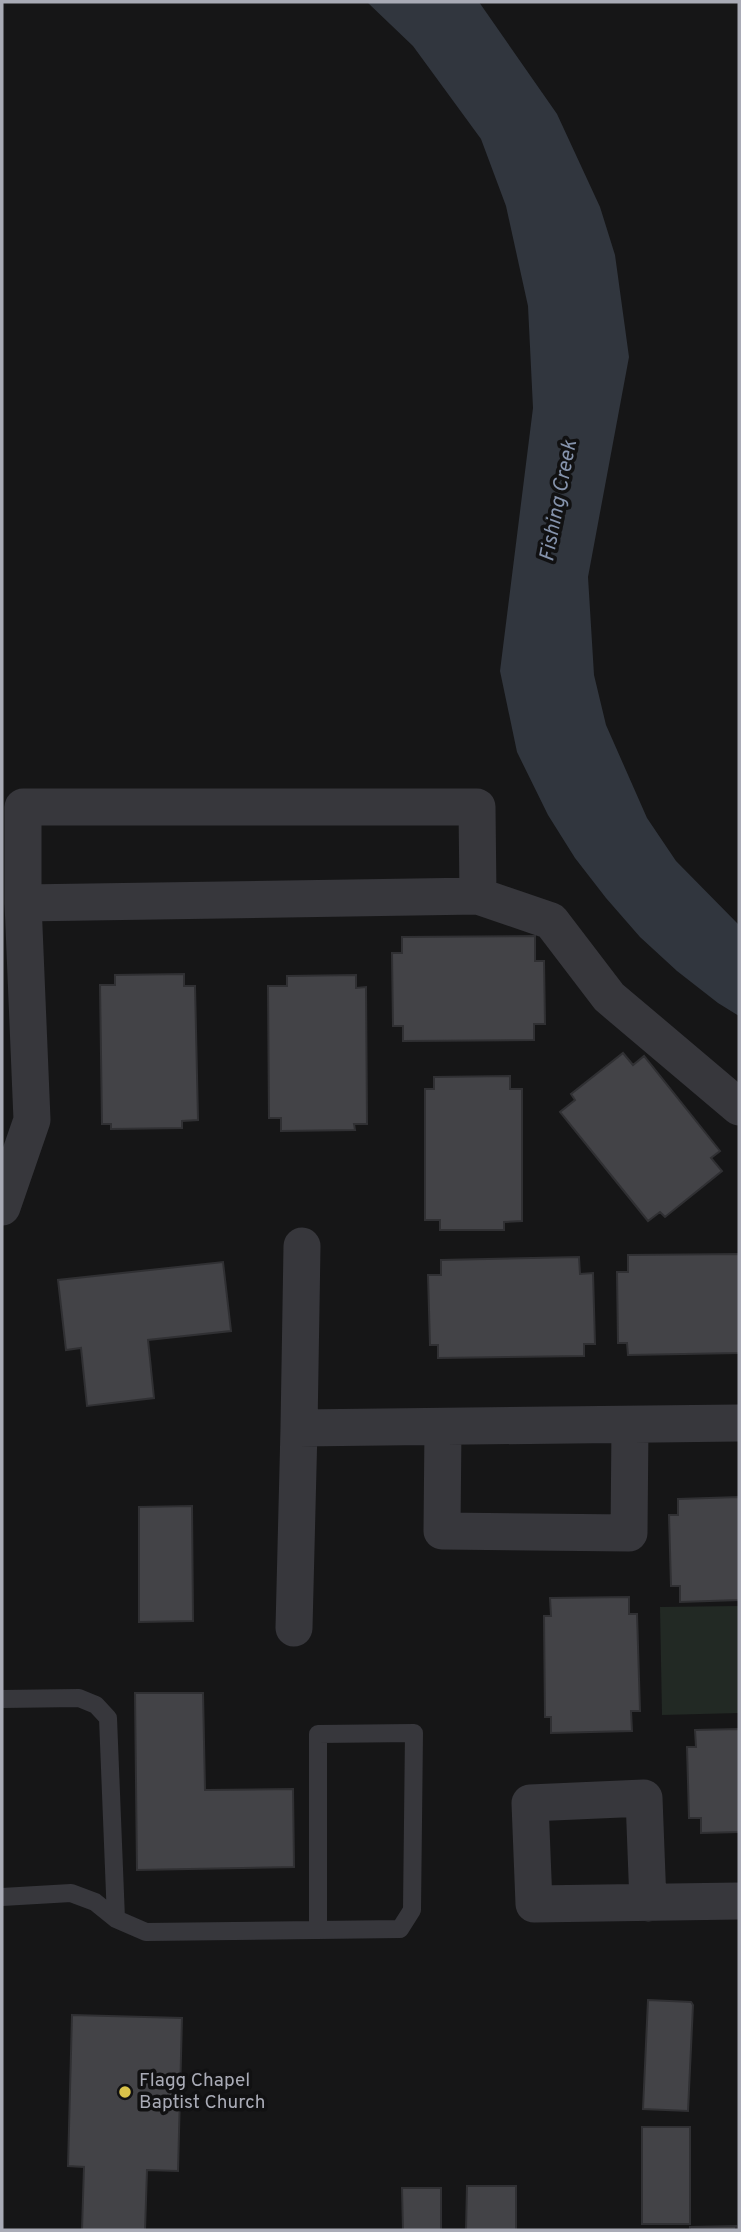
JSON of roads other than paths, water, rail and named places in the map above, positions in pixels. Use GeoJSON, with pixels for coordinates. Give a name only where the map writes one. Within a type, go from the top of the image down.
{"type":"FeatureCollection","features":[{"type":"Feature","properties":{"kind":"street"},"geometry":{"type":"LineString","coordinates":[[2,1207],[32,1120],[23,903],[23,807],[477,807],[478,896]]}},
{"type":"Feature","properties":{"kind":"street"},"geometry":{"type":"LineString","coordinates":[[23,903],[478,896],[551,921],[609,997],[739,1107]]}},
{"type":"Feature","properties":{"kind":"street"},"geometry":{"type":"LineString","coordinates":[[294,1628],[302,1246]]}},
{"type":"Feature","properties":{"kind":"street"},"geometry":{"type":"LineString","coordinates":[[299,1428],[739,1423]]}},
{"type":"Feature","properties":{"kind":"street"},"geometry":{"type":"LineString","coordinates":[[443,1427],[442,1531],[629,1533],[630,1424]]}},
{"type":"Feature","properties":{"kind":"street"},"geometry":{"type":"LineString","coordinates":[[648,1903],[739,1901]]}},
{"type":"Feature","properties":{"kind":"lane"},"geometry":{"type":"LineString","coordinates":[[2,1699],[79,1698],[96,1705],[107,1718],[116,1919]]}},
{"type":"Feature","properties":{"kind":"lane"},"geometry":{"type":"LineString","coordinates":[[2,1897],[71,1893],[95,1902],[116,1919],[146,1931],[318,1930],[400,1929],[412,1910],[414,1733],[318,1734],[318,1930]]}},
{"type":"Feature","properties":{"kind":"water","name":"Fishing Creek"},"geometry":{"type":"Polygon","coordinates":[[[367,2],[479,2],[557,114],[600,207],[615,255],[629,357],[588,577],[594,675],[606,725],[647,818],[676,861],[739,925],[739,1016],[677,971],[640,937],[606,898],[575,858],[548,815],[517,752],[500,671],[533,408],[528,306],[506,206],[481,139],[413,46],[367,2]]]}},
{"type":"Feature","properties":{"kind":"place","name":"Flagg Chapel Baptist Church"},"geometry":{"type":"Point","coordinates":[125,2092]}}]}
